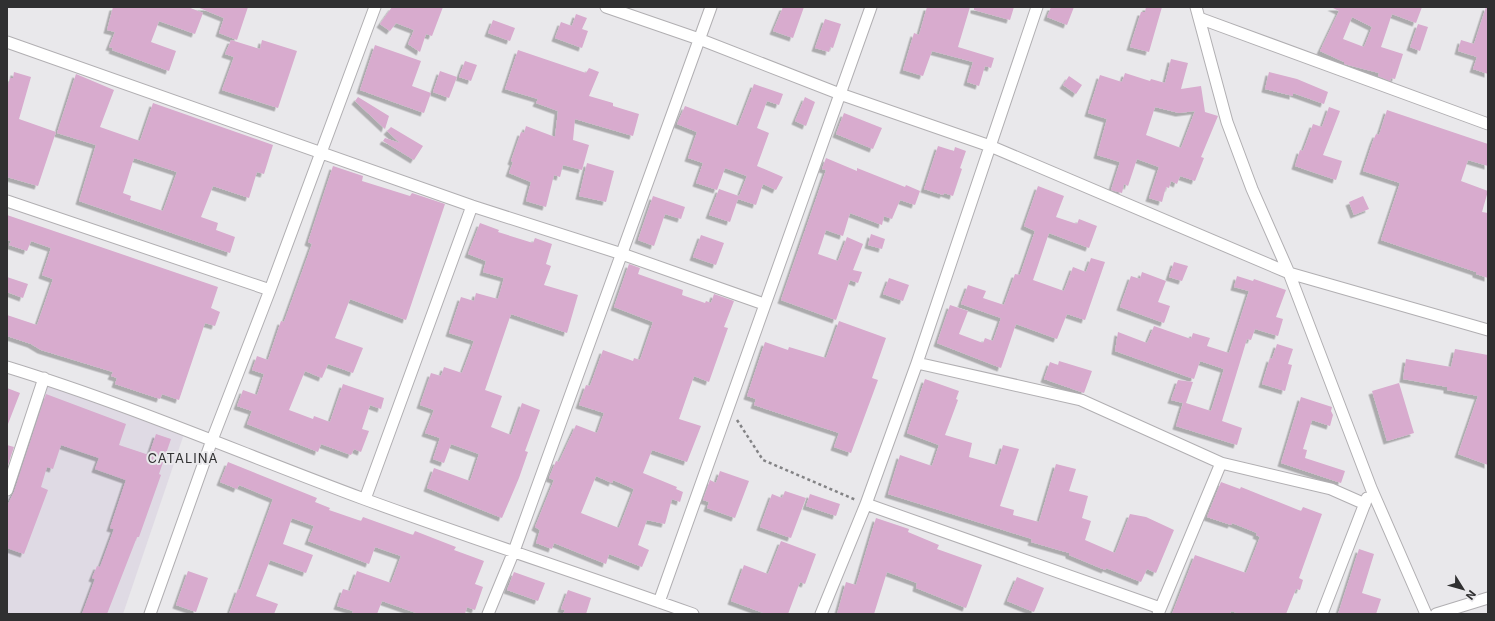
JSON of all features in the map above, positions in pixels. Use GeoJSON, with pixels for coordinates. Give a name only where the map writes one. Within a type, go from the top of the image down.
{"type":"FeatureCollection","features":[{"type":"Feature","properties":{"kind":"street"},"geometry":{"type":"LineString","coordinates":[[150,614],[212,440],[322,154],[376,7]]}},
{"type":"Feature","properties":{"kind":"street"},"geometry":{"type":"LineString","coordinates":[[606,7],[700,39],[840,94],[990,146],[1289,273],[1488,330]]}},
{"type":"Feature","properties":{"kind":"street"},"geometry":{"type":"LineString","coordinates":[[488,614],[514,551],[711,7]]}},
{"type":"Feature","properties":{"kind":"street"},"geometry":{"type":"LineString","coordinates":[[659,602],[871,7]]}},
{"type":"Feature","properties":{"kind":"street"},"geometry":{"type":"LineString","coordinates":[[821,614],[866,504],[917,363],[1037,7]]}},
{"type":"Feature","properties":{"kind":"street"},"geometry":{"type":"LineString","coordinates":[[1196,7],[1227,122],[1252,189],[1289,273],[1371,488],[1426,614]]}},
{"type":"Feature","properties":{"kind":"street"},"geometry":{"type":"LineString","coordinates":[[1199,18],[1488,124]]}},
{"type":"Feature","properties":{"kind":"street"},"geometry":{"type":"LineString","coordinates":[[7,42],[472,206],[622,254],[764,304]]}},
{"type":"Feature","properties":{"kind":"street"},"geometry":{"type":"LineString","coordinates":[[7,201],[270,290]]}},
{"type":"Feature","properties":{"kind":"street"},"geometry":{"type":"LineString","coordinates":[[365,499],[472,206]]}},
{"type":"Feature","properties":{"kind":"street"},"geometry":{"type":"LineString","coordinates":[[917,363],[1081,400],[1221,463],[1331,489],[1365,504]]}},
{"type":"Feature","properties":{"kind":"street"},"geometry":{"type":"LineString","coordinates":[[7,366],[44,378],[212,440],[365,499],[693,614]]}},
{"type":"Feature","properties":{"kind":"street"},"geometry":{"type":"LineString","coordinates":[[7,490],[44,378]]}},
{"type":"Feature","properties":{"kind":"street"},"geometry":{"type":"LineString","coordinates":[[866,504],[1159,611],[1221,463]]}},
{"type":"Feature","properties":{"kind":"street"},"geometry":{"type":"LineString","coordinates":[[1322,614],[1371,488]]}},
{"type":"Feature","properties":{"kind":"street"},"geometry":{"type":"LineString","coordinates":[[1436,614],[1488,598]]}},
{"type":"Feature","properties":{"kind":"path"},"geometry":{"type":"LineString","coordinates":[[729,406],[763,460],[866,504]]}},
{"type":"Feature","properties":{"kind":"shaded area"},"geometry":{"type":"Polygon","coordinates":[[[45,384],[184,434],[123,614],[7,614],[7,498],[45,384]]]}},
{"type":"Feature","properties":{"kind":"building"},"geometry":{"type":"Polygon","coordinates":[[[113,7],[188,7],[203,13],[195,34],[159,21],[151,42],[176,51],[169,71],[112,50],[113,48],[109,47],[115,32],[107,30],[113,7]]]}},
{"type":"Feature","properties":{"kind":"building"},"geometry":{"type":"Polygon","coordinates":[[[197,7],[248,7],[237,40],[219,33],[224,18],[197,7]]]}},
{"type":"Feature","properties":{"kind":"building"},"geometry":{"type":"Polygon","coordinates":[[[392,7],[443,7],[432,36],[426,34],[420,52],[408,44],[414,30],[396,23],[390,31],[380,24],[392,7]]]}},
{"type":"Feature","properties":{"kind":"building"},"geometry":{"type":"Polygon","coordinates":[[[783,7],[804,7],[793,38],[773,31],[783,7]]]}},
{"type":"Feature","properties":{"kind":"building"},"geometry":{"type":"Polygon","coordinates":[[[927,7],[970,7],[958,47],[994,58],[991,68],[985,66],[979,86],[967,82],[973,62],[932,51],[923,76],[903,70],[914,33],[919,35],[927,7]]]}},
{"type":"Feature","properties":{"kind":"building"},"geometry":{"type":"Polygon","coordinates":[[[974,7],[1014,7],[1010,20],[974,10],[974,7]]]}},
{"type":"Feature","properties":{"kind":"building"},"geometry":{"type":"Polygon","coordinates":[[[1051,7],[1074,7],[1067,25],[1047,17],[1051,7]]]}},
{"type":"Feature","properties":{"kind":"building"},"geometry":{"type":"Polygon","coordinates":[[[1146,7],[1162,7],[1149,52],[1130,47],[1141,12],[1145,12],[1146,7]]]}},
{"type":"Feature","properties":{"kind":"building"},"geometry":{"type":"Polygon","coordinates":[[[1331,7],[1422,7],[1416,23],[1392,14],[1381,47],[1403,54],[1395,79],[1391,78],[1390,81],[1378,76],[1379,73],[1344,64],[1344,62],[1320,51],[1339,11],[1331,7]],[[1352,17],[1343,39],[1364,47],[1372,27],[1352,17]]]}},
{"type":"Feature","properties":{"kind":"building"},"geometry":{"type":"Polygon","coordinates":[[[1486,7],[1488,7],[1488,74],[1473,69],[1477,57],[1458,51],[1461,40],[1474,44],[1486,7]]]}},
{"type":"Feature","properties":{"kind":"building"},"geometry":{"type":"Polygon","coordinates":[[[576,14],[587,18],[582,29],[588,31],[582,48],[555,38],[561,22],[572,26],[576,14]]]}},
{"type":"Feature","properties":{"kind":"building"},"geometry":{"type":"Polygon","coordinates":[[[825,19],[841,24],[833,48],[830,47],[829,52],[815,48],[825,19]]]}},
{"type":"Feature","properties":{"kind":"building"},"geometry":{"type":"Polygon","coordinates":[[[493,20],[515,28],[510,41],[488,33],[493,20]]]}},
{"type":"Feature","properties":{"kind":"building"},"geometry":{"type":"Polygon","coordinates":[[[1418,24],[1428,27],[1420,51],[1410,47],[1418,24]]]}},
{"type":"Feature","properties":{"kind":"building"},"geometry":{"type":"Polygon","coordinates":[[[231,40],[260,49],[262,40],[297,51],[278,108],[222,90],[234,57],[225,54],[231,40]]]}},
{"type":"Feature","properties":{"kind":"building"},"geometry":{"type":"Polygon","coordinates":[[[375,45],[421,61],[412,86],[431,93],[424,113],[360,90],[375,45]]]}},
{"type":"Feature","properties":{"kind":"building"},"geometry":{"type":"Polygon","coordinates":[[[518,50],[586,73],[589,68],[599,72],[589,96],[613,103],[613,106],[639,114],[633,136],[575,119],[573,140],[589,145],[582,170],[563,165],[560,177],[554,175],[546,207],[526,201],[531,182],[509,173],[513,162],[511,161],[521,132],[524,133],[526,126],[555,137],[558,111],[536,103],[538,99],[505,89],[518,50]]]}},
{"type":"Feature","properties":{"kind":"building"},"geometry":{"type":"Polygon","coordinates":[[[1171,59],[1188,63],[1181,89],[1201,86],[1205,112],[1218,116],[1201,157],[1204,158],[1195,181],[1180,176],[1177,184],[1171,181],[1169,188],[1166,187],[1162,202],[1149,198],[1159,167],[1137,159],[1128,186],[1124,184],[1122,193],[1111,190],[1120,162],[1097,155],[1107,119],[1088,113],[1100,75],[1122,82],[1125,73],[1150,81],[1151,79],[1165,83],[1171,59]],[[1155,107],[1146,135],[1181,148],[1195,111],[1179,113],[1155,107]]]}},
{"type":"Feature","properties":{"kind":"building"},"geometry":{"type":"Polygon","coordinates":[[[465,61],[477,65],[471,81],[459,77],[465,61]]]}},
{"type":"Feature","properties":{"kind":"building"},"geometry":{"type":"Polygon","coordinates":[[[440,71],[457,77],[449,98],[433,92],[440,71]]]}},
{"type":"Feature","properties":{"kind":"building"},"geometry":{"type":"Polygon","coordinates":[[[14,72],[31,77],[19,119],[56,132],[38,186],[7,177],[7,89],[10,78],[13,78],[14,72]]]}},
{"type":"Feature","properties":{"kind":"building"},"geometry":{"type":"Polygon","coordinates":[[[1269,72],[1297,79],[1328,92],[1324,104],[1293,93],[1293,96],[1265,89],[1269,72]]]}},
{"type":"Feature","properties":{"kind":"building"},"geometry":{"type":"Polygon","coordinates":[[[76,74],[114,90],[100,127],[140,141],[153,103],[273,145],[264,174],[257,172],[249,198],[213,186],[201,217],[218,223],[216,230],[235,237],[230,253],[79,201],[96,145],[57,133],[76,74]],[[134,158],[123,193],[131,196],[130,200],[163,211],[177,172],[134,158]]]}},
{"type":"Feature","properties":{"kind":"building"},"geometry":{"type":"Polygon","coordinates":[[[1069,76],[1082,85],[1076,94],[1063,85],[1069,76]]]}},
{"type":"Feature","properties":{"kind":"building"},"geometry":{"type":"Polygon","coordinates":[[[754,84],[783,94],[779,105],[767,101],[757,128],[769,133],[757,166],[783,177],[776,190],[763,184],[756,205],[738,199],[747,176],[725,168],[717,190],[696,183],[703,163],[688,158],[697,132],[677,124],[685,106],[738,126],[754,84]]]}},
{"type":"Feature","properties":{"kind":"building"},"geometry":{"type":"Polygon","coordinates":[[[358,97],[389,116],[385,129],[355,101],[358,97]]]}},
{"type":"Feature","properties":{"kind":"building"},"geometry":{"type":"Polygon","coordinates":[[[805,97],[815,102],[806,126],[795,121],[805,97]]]}},
{"type":"Feature","properties":{"kind":"building"},"geometry":{"type":"Polygon","coordinates":[[[1329,107],[1340,111],[1323,155],[1342,161],[1336,180],[1295,166],[1300,150],[1303,151],[1313,124],[1322,127],[1329,107]]]}},
{"type":"Feature","properties":{"kind":"building"},"geometry":{"type":"Polygon","coordinates":[[[1387,110],[1488,144],[1488,166],[1468,160],[1461,181],[1488,191],[1482,212],[1488,213],[1488,278],[1476,274],[1476,272],[1381,240],[1400,183],[1363,171],[1376,134],[1379,135],[1387,110]]]}},
{"type":"Feature","properties":{"kind":"building"},"geometry":{"type":"Polygon","coordinates":[[[844,113],[882,128],[873,149],[836,134],[844,113]]]}},
{"type":"Feature","properties":{"kind":"building"},"geometry":{"type":"Polygon","coordinates":[[[391,127],[423,146],[414,160],[383,141],[385,138],[400,143],[387,131],[391,127]]]}},
{"type":"Feature","properties":{"kind":"building"},"geometry":{"type":"Polygon","coordinates":[[[938,146],[954,151],[955,147],[966,151],[953,196],[944,193],[943,195],[924,189],[938,146]]]}},
{"type":"Feature","properties":{"kind":"building"},"geometry":{"type":"Polygon","coordinates":[[[826,158],[857,171],[857,168],[905,187],[906,185],[920,191],[915,205],[900,200],[892,219],[884,216],[882,225],[850,213],[843,236],[826,230],[818,254],[838,261],[847,237],[863,244],[853,270],[862,272],[858,283],[850,280],[836,320],[781,300],[826,170],[822,169],[826,158]]]}},
{"type":"Feature","properties":{"kind":"building"},"geometry":{"type":"Polygon","coordinates":[[[587,163],[614,171],[606,202],[579,196],[587,163]]]}},
{"type":"Feature","properties":{"kind":"building"},"geometry":{"type":"Polygon","coordinates":[[[333,166],[363,176],[362,181],[410,196],[412,193],[445,204],[406,320],[350,299],[335,338],[363,348],[353,373],[328,364],[322,378],[305,371],[289,410],[313,419],[314,416],[330,422],[343,384],[384,398],[381,409],[370,405],[362,429],[369,431],[361,452],[354,449],[351,455],[321,444],[318,452],[247,424],[252,411],[237,406],[243,390],[257,395],[264,374],[252,370],[257,356],[268,360],[281,321],[284,322],[312,244],[308,242],[333,166]]]}},
{"type":"Feature","properties":{"kind":"building"},"geometry":{"type":"Polygon","coordinates":[[[1038,186],[1064,196],[1056,217],[1077,224],[1079,219],[1097,226],[1089,248],[1049,233],[1033,280],[1064,291],[1073,267],[1086,272],[1091,258],[1105,262],[1085,320],[1067,314],[1057,339],[1016,324],[1001,368],[937,343],[950,305],[968,311],[959,334],[983,343],[985,338],[993,341],[1001,318],[961,304],[968,285],[986,291],[983,298],[1004,305],[1015,274],[1020,275],[1035,231],[1024,226],[1038,186]]]}},
{"type":"Feature","properties":{"kind":"building"},"geometry":{"type":"Polygon","coordinates":[[[719,189],[739,196],[730,222],[709,215],[719,189]]]}},
{"type":"Feature","properties":{"kind":"building"},"geometry":{"type":"Polygon","coordinates":[[[653,196],[685,207],[681,219],[665,214],[654,246],[638,240],[653,196]]]}},
{"type":"Feature","properties":{"kind":"building"},"geometry":{"type":"Polygon","coordinates":[[[1363,196],[1369,209],[1354,215],[1349,202],[1363,196]]]}},
{"type":"Feature","properties":{"kind":"building"},"geometry":{"type":"Polygon","coordinates":[[[7,215],[218,287],[211,308],[220,312],[215,326],[205,323],[179,400],[162,394],[160,399],[115,384],[117,378],[111,376],[113,372],[41,350],[31,344],[7,336],[7,315],[37,325],[53,279],[42,275],[51,248],[31,241],[27,251],[9,245],[11,241],[7,240],[7,215]]]}},
{"type":"Feature","properties":{"kind":"building"},"geometry":{"type":"Polygon","coordinates":[[[480,223],[499,230],[498,232],[533,243],[535,238],[552,244],[546,264],[551,266],[544,285],[578,295],[567,333],[511,314],[485,390],[502,396],[491,427],[511,435],[522,403],[540,410],[525,451],[528,452],[519,478],[502,518],[427,488],[434,468],[470,481],[479,454],[451,444],[444,463],[433,459],[440,438],[425,433],[434,410],[420,405],[431,373],[441,376],[444,367],[462,373],[474,341],[449,333],[461,297],[474,301],[476,293],[498,299],[504,278],[483,272],[486,261],[468,254],[480,223]]]}},
{"type":"Feature","properties":{"kind":"building"},"geometry":{"type":"Polygon","coordinates":[[[871,234],[885,239],[882,249],[868,245],[871,234]]]}},
{"type":"Feature","properties":{"kind":"building"},"geometry":{"type":"Polygon","coordinates":[[[701,235],[724,243],[716,265],[693,257],[701,235]]]}},
{"type":"Feature","properties":{"kind":"building"},"geometry":{"type":"Polygon","coordinates":[[[1174,262],[1188,266],[1182,281],[1169,277],[1174,262]]]}},
{"type":"Feature","properties":{"kind":"building"},"geometry":{"type":"Polygon","coordinates":[[[629,264],[640,268],[638,274],[683,290],[682,295],[705,303],[706,301],[711,303],[714,294],[734,301],[724,327],[728,328],[709,382],[694,376],[679,419],[701,426],[687,462],[652,450],[643,473],[677,487],[676,489],[683,492],[680,502],[672,499],[665,524],[647,520],[638,545],[649,550],[642,567],[609,554],[606,564],[554,543],[552,549],[536,543],[540,530],[535,527],[554,480],[549,478],[556,461],[559,462],[576,425],[597,433],[604,413],[579,405],[586,385],[590,386],[603,350],[633,361],[634,358],[640,360],[653,322],[614,307],[629,264]],[[596,476],[581,513],[619,528],[634,489],[613,480],[612,483],[596,476]]]}},
{"type":"Feature","properties":{"kind":"building"},"geometry":{"type":"Polygon","coordinates":[[[1142,272],[1166,281],[1158,302],[1170,306],[1164,323],[1120,307],[1131,276],[1140,279],[1142,272]]]}},
{"type":"Feature","properties":{"kind":"building"},"geometry":{"type":"Polygon","coordinates":[[[1237,276],[1253,281],[1254,279],[1286,290],[1276,317],[1283,319],[1278,336],[1255,329],[1251,340],[1247,339],[1222,421],[1242,428],[1237,445],[1176,426],[1183,403],[1171,400],[1178,380],[1193,382],[1186,403],[1211,411],[1224,369],[1200,361],[1194,379],[1115,351],[1118,332],[1147,343],[1154,326],[1191,339],[1193,333],[1210,338],[1207,346],[1229,353],[1249,291],[1234,287],[1237,276]]]}},
{"type":"Feature","properties":{"kind":"building"},"geometry":{"type":"Polygon","coordinates":[[[7,277],[28,284],[23,298],[7,292],[7,277]]]}},
{"type":"Feature","properties":{"kind":"building"},"geometry":{"type":"Polygon","coordinates":[[[889,278],[909,285],[903,301],[883,294],[889,278]]]}},
{"type":"Feature","properties":{"kind":"building"},"geometry":{"type":"Polygon","coordinates":[[[839,321],[886,338],[872,378],[878,380],[851,453],[834,447],[839,433],[754,405],[756,399],[747,396],[765,342],[788,350],[789,347],[826,358],[839,321]]]}},
{"type":"Feature","properties":{"kind":"building"},"geometry":{"type":"Polygon","coordinates":[[[1277,344],[1293,349],[1288,364],[1292,365],[1285,391],[1262,384],[1270,358],[1272,359],[1277,344]]]}},
{"type":"Feature","properties":{"kind":"building"},"geometry":{"type":"Polygon","coordinates":[[[1455,349],[1488,355],[1488,465],[1458,454],[1478,396],[1447,390],[1447,387],[1403,379],[1406,359],[1451,367],[1455,349]]]}},
{"type":"Feature","properties":{"kind":"building"},"geometry":{"type":"Polygon","coordinates":[[[1059,361],[1092,371],[1084,393],[1044,379],[1050,362],[1058,365],[1059,361]]]}},
{"type":"Feature","properties":{"kind":"building"},"geometry":{"type":"Polygon","coordinates":[[[925,379],[959,391],[956,399],[958,400],[945,435],[972,443],[969,457],[997,465],[1003,445],[1019,449],[1000,506],[1014,510],[1013,515],[1039,522],[1056,464],[1076,469],[1069,491],[1088,496],[1082,518],[1091,521],[1085,540],[1115,553],[1130,514],[1146,517],[1174,530],[1156,573],[1147,569],[1141,582],[1106,568],[1105,570],[1069,555],[1069,553],[1031,542],[1032,539],[888,494],[900,455],[932,466],[939,445],[907,433],[925,379]]]}},
{"type":"Feature","properties":{"kind":"building"},"geometry":{"type":"Polygon","coordinates":[[[1399,383],[1414,433],[1387,441],[1372,391],[1399,383]]]}},
{"type":"Feature","properties":{"kind":"building"},"geometry":{"type":"Polygon","coordinates":[[[7,388],[20,393],[8,424],[7,424],[7,388]]]}},
{"type":"Feature","properties":{"kind":"building"},"geometry":{"type":"Polygon","coordinates":[[[46,394],[126,424],[119,445],[149,455],[156,434],[171,439],[159,474],[161,475],[139,537],[137,537],[107,614],[82,614],[95,579],[92,578],[97,566],[100,567],[114,529],[110,528],[126,480],[95,469],[99,458],[61,445],[53,469],[47,467],[41,487],[48,490],[24,554],[7,548],[7,506],[14,492],[46,394]]]}},
{"type":"Feature","properties":{"kind":"building"},"geometry":{"type":"Polygon","coordinates":[[[1301,397],[1332,407],[1331,411],[1333,415],[1330,426],[1312,420],[1303,449],[1307,450],[1305,458],[1345,471],[1341,483],[1281,463],[1301,397]]]}},
{"type":"Feature","properties":{"kind":"building"},"geometry":{"type":"Polygon","coordinates":[[[7,445],[14,447],[7,468],[7,445]]]}},
{"type":"Feature","properties":{"kind":"building"},"geometry":{"type":"Polygon","coordinates":[[[228,462],[317,498],[315,502],[330,508],[329,510],[361,521],[363,517],[413,535],[415,531],[456,547],[454,550],[484,561],[475,584],[483,587],[475,610],[467,607],[465,614],[419,614],[382,601],[377,614],[352,614],[353,611],[337,606],[343,589],[350,591],[357,571],[391,583],[401,556],[375,547],[369,564],[308,541],[314,526],[292,518],[283,544],[313,555],[306,573],[270,560],[256,596],[278,604],[274,614],[229,614],[238,589],[240,590],[273,499],[239,485],[237,489],[220,482],[228,462]]]}},
{"type":"Feature","properties":{"kind":"building"},"geometry":{"type":"Polygon","coordinates":[[[720,471],[749,481],[735,518],[707,508],[709,502],[703,500],[710,480],[716,483],[720,471]]]}},
{"type":"Feature","properties":{"kind":"building"},"geometry":{"type":"Polygon","coordinates":[[[1221,482],[1240,489],[1241,487],[1301,511],[1303,507],[1322,514],[1299,578],[1303,580],[1300,590],[1296,589],[1286,614],[1240,614],[1231,611],[1230,614],[1172,614],[1195,555],[1246,573],[1260,537],[1256,535],[1257,533],[1232,523],[1231,525],[1207,517],[1221,482]]]}},
{"type":"Feature","properties":{"kind":"building"},"geometry":{"type":"Polygon","coordinates":[[[785,491],[806,498],[791,538],[760,527],[772,494],[782,498],[785,491]]]}},
{"type":"Feature","properties":{"kind":"building"},"geometry":{"type":"Polygon","coordinates":[[[810,494],[840,504],[836,516],[806,506],[810,494]]]}},
{"type":"Feature","properties":{"kind":"building"},"geometry":{"type":"Polygon","coordinates":[[[876,518],[909,529],[908,532],[939,545],[937,549],[982,565],[966,608],[916,588],[917,583],[887,572],[874,614],[837,614],[846,582],[856,585],[876,518]]]}},
{"type":"Feature","properties":{"kind":"building"},"geometry":{"type":"Polygon","coordinates":[[[781,541],[816,554],[805,584],[800,582],[788,614],[766,614],[731,601],[744,565],[768,574],[781,541]]]}},
{"type":"Feature","properties":{"kind":"building"},"geometry":{"type":"Polygon","coordinates":[[[1359,549],[1374,554],[1362,593],[1381,599],[1376,614],[1338,614],[1359,549]]]}},
{"type":"Feature","properties":{"kind":"building"},"geometry":{"type":"Polygon","coordinates":[[[188,571],[208,578],[196,612],[176,605],[188,571]]]}},
{"type":"Feature","properties":{"kind":"building"},"geometry":{"type":"Polygon","coordinates":[[[514,572],[545,583],[538,601],[507,590],[514,572]]]}},
{"type":"Feature","properties":{"kind":"building"},"geometry":{"type":"Polygon","coordinates":[[[1017,577],[1044,588],[1034,612],[1007,601],[1017,577]]]}},
{"type":"Feature","properties":{"kind":"building"},"geometry":{"type":"Polygon","coordinates":[[[568,590],[591,598],[586,614],[563,614],[565,610],[561,609],[568,590]]]}},
{"type":"Feature","properties":{"kind":"district","name":"CATALINA"},"geometry":{"type":"Point","coordinates":[183,458]}}]}
